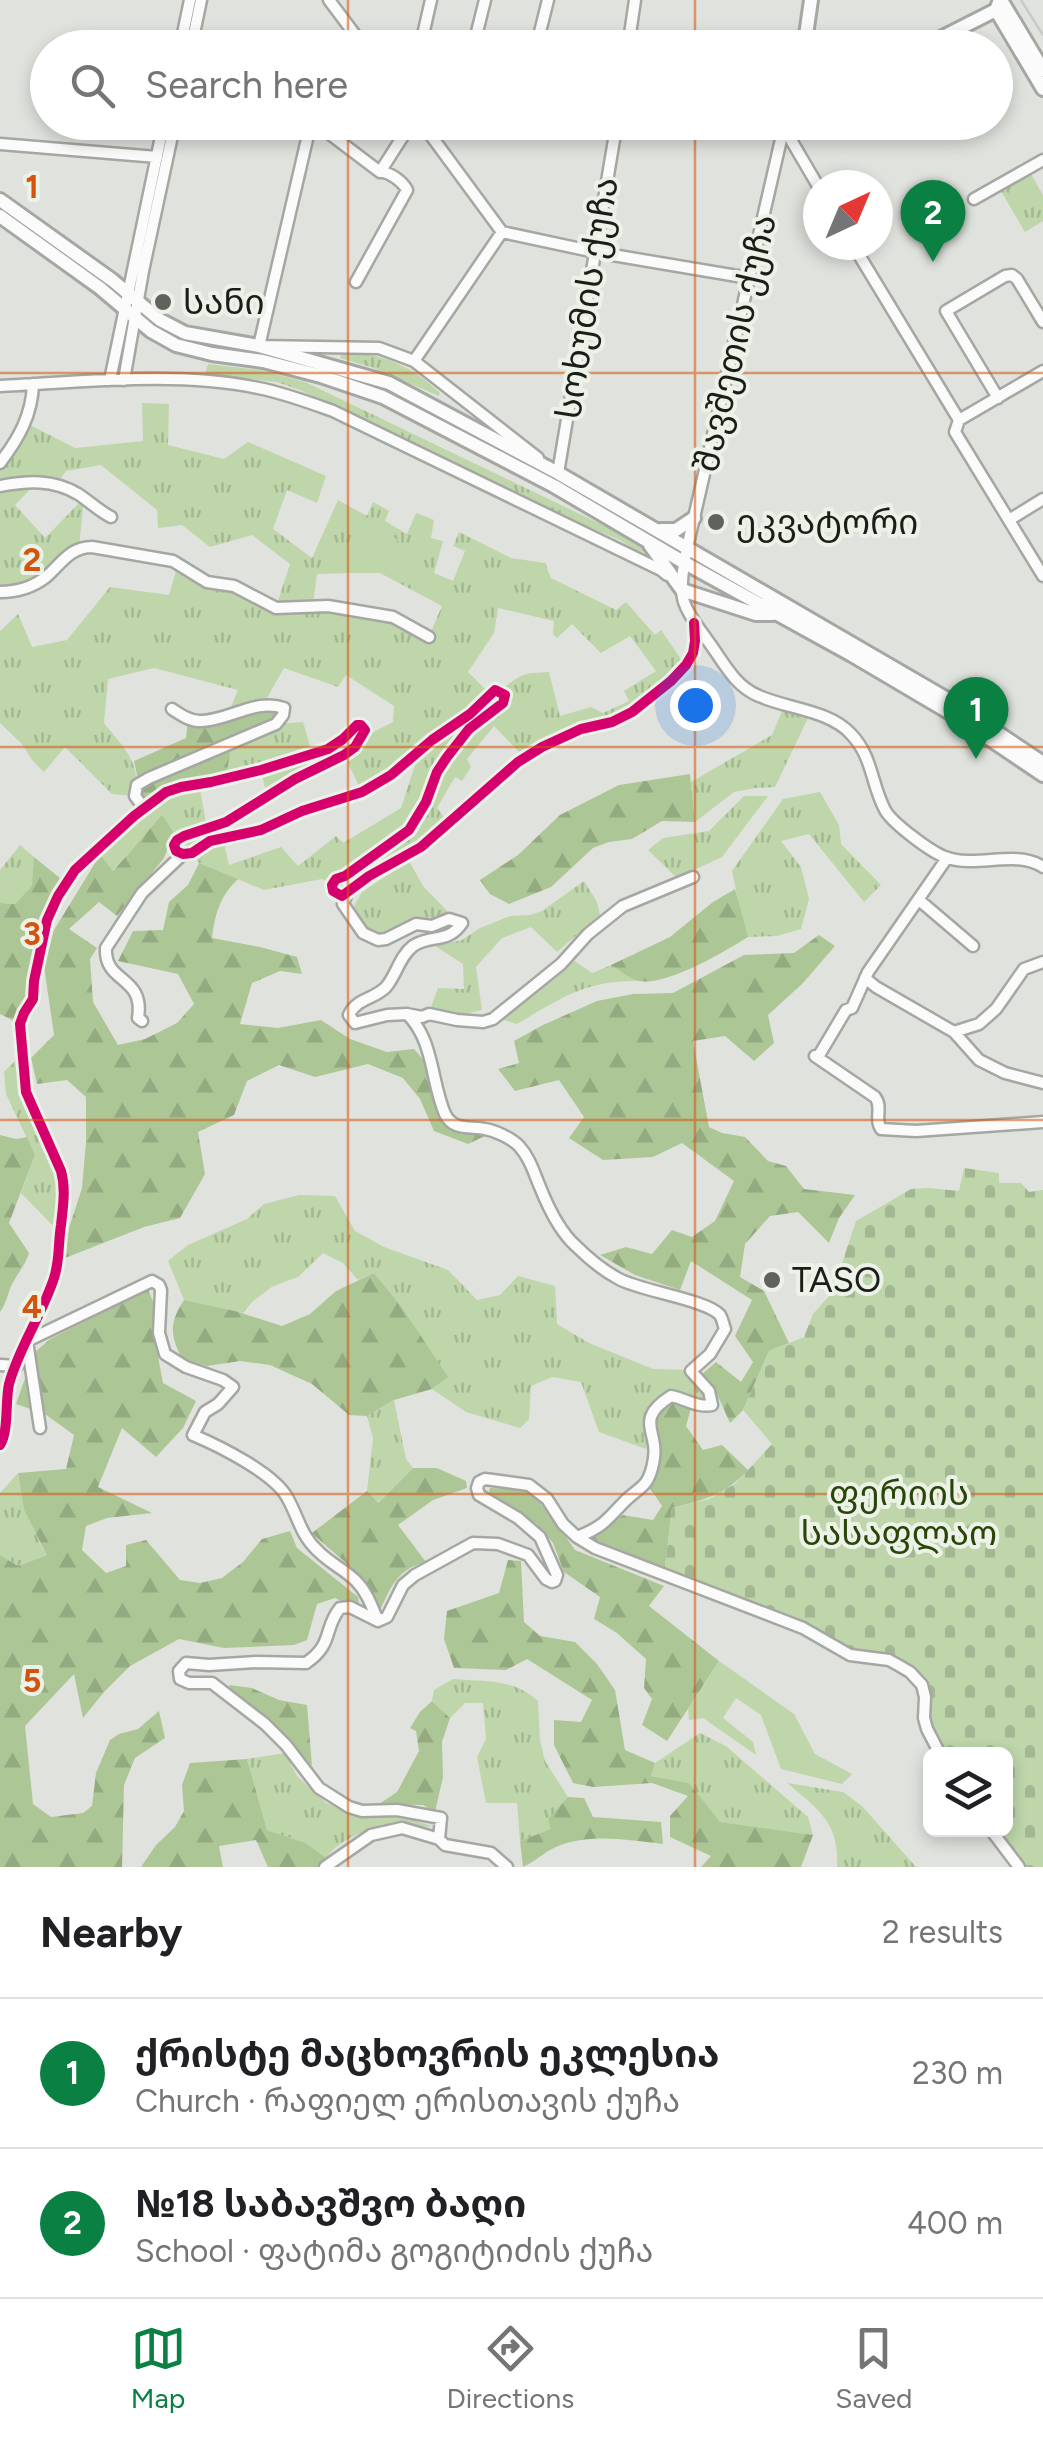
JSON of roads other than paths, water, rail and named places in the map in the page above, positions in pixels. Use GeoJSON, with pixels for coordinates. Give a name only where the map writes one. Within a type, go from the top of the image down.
{"type":"FeatureCollection","features":[{"type":"Feature","properties":{"kind":"main road"},"geometry":{"type":"LineString","coordinates":[[810,30],[811,0]]}},
{"type":"Feature","properties":{"kind":"main road"},"geometry":{"type":"LineString","coordinates":[[952,30],[999,3]]}},
{"type":"Feature","properties":{"kind":"main road"},"geometry":{"type":"LineString","coordinates":[[999,3],[1043,70]]}},
{"type":"Feature","properties":{"kind":"main road"},"geometry":{"type":"LineString","coordinates":[[999,3],[1043,88]]}},
{"type":"Feature","properties":{"kind":"main road"},"geometry":{"type":"LineString","coordinates":[[0,200],[112,280],[151,331],[176,345],[263,361],[384,398],[649,534],[682,590],[756,614],[778,614]]}},
{"type":"Feature","properties":{"kind":"main road"},"geometry":{"type":"LineString","coordinates":[[0,216],[132,306],[184,334],[259,346],[388,382],[558,473],[778,614],[957,717],[1043,775]]}},
{"type":"Feature","properties":{"kind":"main road"},"geometry":{"type":"LineString","coordinates":[[649,534],[676,530],[694,518]]}},
{"type":"Feature","properties":{"kind":"main road"},"geometry":{"type":"LineString","coordinates":[[686,556],[947,699],[1043,763]]}},
{"type":"Feature","properties":{"kind":"street"},"geometry":{"type":"LineString","coordinates":[[184,30],[190,0]]}},
{"type":"Feature","properties":{"kind":"street"},"geometry":{"type":"LineString","coordinates":[[195,30],[201,0]]}},
{"type":"Feature","properties":{"kind":"street"},"geometry":{"type":"LineString","coordinates":[[329,0],[352,30]]}},
{"type":"Feature","properties":{"kind":"street"},"geometry":{"type":"LineString","coordinates":[[424,30],[431,0]]}},
{"type":"Feature","properties":{"kind":"street"},"geometry":{"type":"LineString","coordinates":[[478,30],[485,0]]}},
{"type":"Feature","properties":{"kind":"street"},"geometry":{"type":"LineString","coordinates":[[540,30],[548,0]]}},
{"type":"Feature","properties":{"kind":"street"},"geometry":{"type":"LineString","coordinates":[[631,30],[635,0]]}},
{"type":"Feature","properties":{"kind":"street"},"geometry":{"type":"LineString","coordinates":[[124,380],[135,264],[160,140]]}},
{"type":"Feature","properties":{"kind":"street"},"geometry":{"type":"LineString","coordinates":[[110,380],[132,306],[171,140]]}},
{"type":"Feature","properties":{"kind":"street"},"geometry":{"type":"LineString","coordinates":[[308,140],[259,346],[379,348],[414,362],[558,473]]}},
{"type":"Feature","properties":{"kind":"street"},"geometry":{"type":"LineString","coordinates":[[336,140],[407,190],[356,282]]}},
{"type":"Feature","properties":{"kind":"street"},"geometry":{"type":"LineString","coordinates":[[380,172],[400,140]]}},
{"type":"Feature","properties":{"kind":"street"},"geometry":{"type":"LineString","coordinates":[[434,140],[502,232],[749,278]]}},
{"type":"Feature","properties":{"kind":"street","name":"სოხუმის ქუჩა"},"geometry":{"type":"LineString","coordinates":[[558,473],[613,140]]}},
{"type":"Feature","properties":{"kind":"street","name":"შავშეთის ქუჩა"},"geometry":{"type":"LineString","coordinates":[[682,590],[694,518],[781,140]]}},
{"type":"Feature","properties":{"kind":"street"},"geometry":{"type":"LineString","coordinates":[[792,140],[809,170]]}},
{"type":"Feature","properties":{"kind":"street"},"geometry":{"type":"LineString","coordinates":[[0,144],[156,158]]}},
{"type":"Feature","properties":{"kind":"street"},"geometry":{"type":"LineString","coordinates":[[974,199],[1043,160]]}},
{"type":"Feature","properties":{"kind":"street"},"geometry":{"type":"LineString","coordinates":[[414,362],[502,232]]}},
{"type":"Feature","properties":{"kind":"street"},"geometry":{"type":"LineString","coordinates":[[862,260],[959,420]]}},
{"type":"Feature","properties":{"kind":"street"},"geometry":{"type":"LineString","coordinates":[[112,280],[124,276],[135,264]]}},
{"type":"Feature","properties":{"kind":"street"},"geometry":{"type":"LineString","coordinates":[[998,398],[946,311],[1012,275],[1043,322]]}},
{"type":"Feature","properties":{"kind":"street"},"geometry":{"type":"LineString","coordinates":[[1043,372],[959,420],[955,432],[1043,576]]}},
{"type":"Feature","properties":{"kind":"street"},"geometry":{"type":"LineString","coordinates":[[0,386],[193,380],[256,387],[333,411],[662,570],[682,590],[694,623],[740,684],[756,695],[832,720],[849,731],[861,746],[885,810],[896,824],[947,858],[979,862],[1022,860],[1043,868]]}},
{"type":"Feature","properties":{"kind":"street"},"geometry":{"type":"LineString","coordinates":[[0,463],[32,407],[33,384]]}},
{"type":"Feature","properties":{"kind":"street"},"geometry":{"type":"LineString","coordinates":[[0,486],[38,481],[56,485],[74,492],[111,517]]}},
{"type":"Feature","properties":{"kind":"street"},"geometry":{"type":"LineString","coordinates":[[1009,520],[1043,499]]}},
{"type":"Feature","properties":{"kind":"street"},"geometry":{"type":"LineString","coordinates":[[0,592],[23,589],[44,578],[80,547],[92,546],[173,561],[208,582],[234,586],[276,608],[328,606],[393,617],[429,637]]}},
{"type":"Feature","properties":{"kind":"street"},"geometry":{"type":"LineString","coordinates":[[0,1444],[4,1440],[10,1383],[60,1259],[62,1171],[26,1092],[20,1024],[33,999],[46,920],[75,870],[166,792],[313,754],[336,744],[357,725],[365,730],[355,747],[344,755],[295,779],[226,822],[177,840],[176,851],[192,853],[210,842],[260,830],[302,811],[362,792],[391,775],[470,714],[494,690],[504,695],[503,703],[470,729],[437,772],[426,802],[409,830],[336,879],[332,891],[342,896],[421,847],[518,762],[581,729],[612,722],[632,712],[686,665],[693,652],[694,623]]}},
{"type":"Feature","properties":{"kind":"street"},"geometry":{"type":"LineString","coordinates":[[144,808],[135,796],[137,786],[276,724],[284,708],[263,705],[202,722],[172,709]]}},
{"type":"Feature","properties":{"kind":"street"},"geometry":{"type":"LineString","coordinates":[[142,1022],[138,1018],[136,992],[108,966],[106,948],[142,893],[183,854]]}},
{"type":"Feature","properties":{"kind":"street"},"geometry":{"type":"LineString","coordinates":[[947,858],[817,1056],[875,1097],[882,1128],[916,1131],[1043,1122]]}},
{"type":"Feature","properties":{"kind":"street"},"geometry":{"type":"LineString","coordinates":[[347,894],[343,904],[362,933],[378,940],[416,924],[432,926],[449,920],[462,923],[450,936],[417,943],[405,954],[384,989],[352,1007],[348,1016],[355,1022],[407,1014],[484,1022],[493,1019],[561,964],[588,934],[623,906],[693,877]]}},
{"type":"Feature","properties":{"kind":"street"},"geometry":{"type":"LineString","coordinates":[[919,900],[973,946]]}},
{"type":"Feature","properties":{"kind":"street"},"geometry":{"type":"LineString","coordinates":[[954,1032],[979,1024],[996,1008],[1024,969],[1043,962]]}},
{"type":"Feature","properties":{"kind":"street"},"geometry":{"type":"LineString","coordinates":[[865,978],[954,1032],[979,1060],[1005,1073],[1043,1083]]}},
{"type":"Feature","properties":{"kind":"street"},"geometry":{"type":"LineString","coordinates":[[407,1014],[416,1024],[428,1054],[446,1118],[458,1128],[485,1129],[518,1145],[574,1245],[619,1279],[710,1307],[722,1317],[724,1329],[710,1354],[691,1370],[709,1391],[712,1405],[702,1407],[672,1396],[656,1406],[650,1419],[655,1461],[646,1486],[596,1530],[576,1537]]}},
{"type":"Feature","properties":{"kind":"street"},"geometry":{"type":"LineString","coordinates":[[27,1340],[152,1281],[159,1285],[160,1333],[166,1354],[233,1387],[206,1412],[192,1435],[222,1448],[270,1479],[287,1495],[305,1536],[318,1552],[359,1583],[378,1622]]}},
{"type":"Feature","properties":{"kind":"street"},"geometry":{"type":"LineString","coordinates":[[27,1340],[40,1428]]}},
{"type":"Feature","properties":{"kind":"street"},"geometry":{"type":"LineString","coordinates":[[0,1365],[16,1366]]}},
{"type":"Feature","properties":{"kind":"street"},"geometry":{"type":"LineString","coordinates":[[378,1622],[387,1617],[403,1585],[415,1575],[473,1544],[498,1544],[528,1555],[546,1578],[555,1581],[558,1575],[540,1537],[518,1518],[479,1495],[476,1488],[486,1479],[529,1485],[547,1499],[576,1537],[595,1548],[804,1628],[850,1655],[888,1660],[910,1672],[922,1685],[924,1718],[936,1747]]}},
{"type":"Feature","properties":{"kind":"street"},"geometry":{"type":"LineString","coordinates":[[378,1622],[350,1606],[340,1608],[332,1618],[327,1642],[306,1663],[186,1663],[180,1679],[212,1684],[265,1724],[319,1788],[349,1808],[397,1810],[442,1818],[440,1839]]}},
{"type":"Feature","properties":{"kind":"street"},"geometry":{"type":"LineString","coordinates":[[325,1867],[371,1835],[402,1828],[440,1839],[445,1845],[491,1852],[506,1867]]}},
{"type":"Feature","properties":{"kind":"street"},"geometry":{"type":"LineString","coordinates":[[996,1837],[1020,1867]]}},
{"type":"Feature","properties":{"kind":"railway"},"geometry":{"type":"LineString","coordinates":[[1021,0],[1043,35]]}},
{"type":"Feature","properties":{"kind":"place","name":"№18 საბავშვო ბაღი"},"geometry":{"type":"Point","coordinates":[933,262]}},
{"type":"Feature","properties":{"kind":"place","name":"სანი"},"geometry":{"type":"Point","coordinates":[163,302]}},
{"type":"Feature","properties":{"kind":"place","name":"ეკვატორი"},"geometry":{"type":"Point","coordinates":[716,522]}},
{"type":"Feature","properties":{"kind":"place","name":"ქრისტე მაცხოვრის ეკლესია"},"geometry":{"type":"Point","coordinates":[976,759]}},
{"type":"Feature","properties":{"kind":"place","name":"TASO"},"geometry":{"type":"Point","coordinates":[772,1280]}},
{"type":"Feature","properties":{"kind":"park label","name":"ფერიის სასაფლაო"},"geometry":{"type":"Point","coordinates":[899,1513]}}]}
